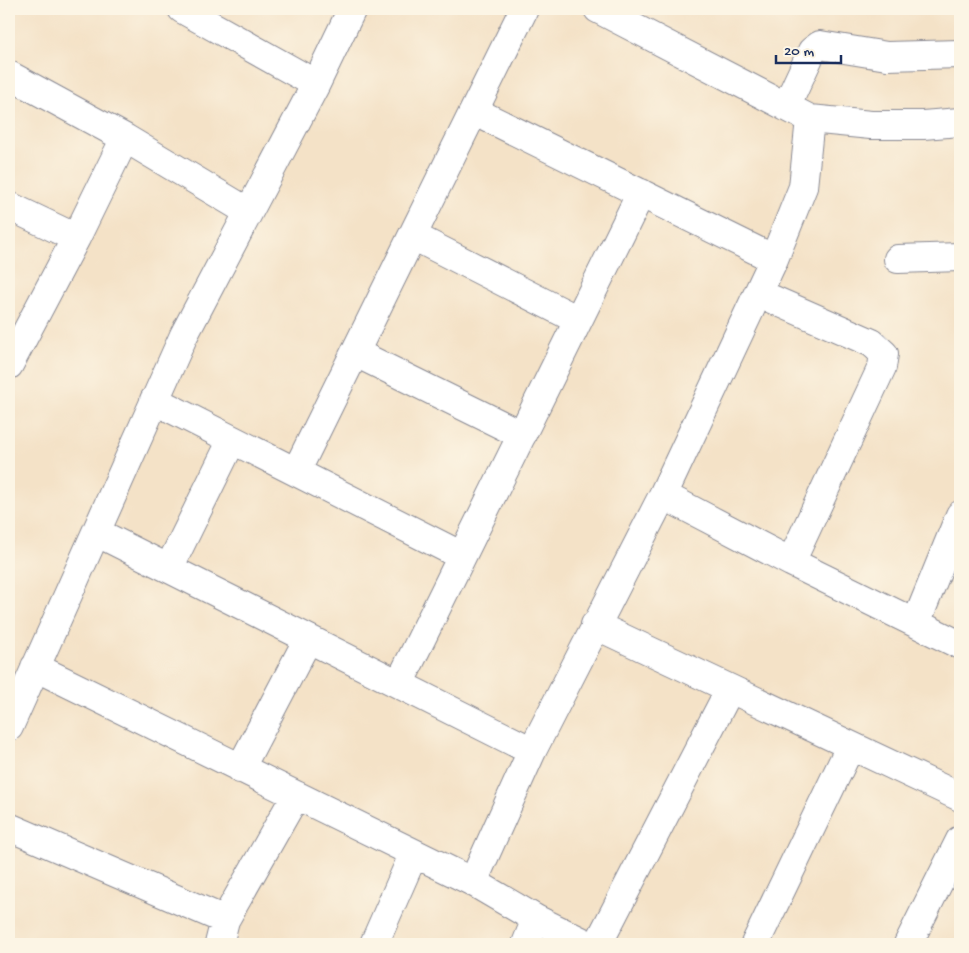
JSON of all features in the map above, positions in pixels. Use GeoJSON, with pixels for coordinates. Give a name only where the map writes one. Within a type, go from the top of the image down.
{"type":"FeatureCollection","features":[{"type":"Feature","properties":{"kind":"street"},"geometry":{"type":"LineString","coordinates":[[182,9],[316,84]]}},
{"type":"Feature","properties":{"kind":"street"},"geometry":{"type":"LineString","coordinates":[[9,727],[184,335],[247,211],[316,84],[352,9]]}},
{"type":"Feature","properties":{"kind":"street"},"geometry":{"type":"LineString","coordinates":[[296,472],[524,9]]}},
{"type":"Feature","properties":{"kind":"street"},"geometry":{"type":"LineString","coordinates":[[598,9],[810,118],[871,126],[960,122]]}},
{"type":"Feature","properties":{"kind":"street"},"geometry":{"type":"LineString","coordinates":[[786,107],[812,51],[820,45],[887,56],[960,54]]}},
{"type":"Feature","properties":{"kind":"street"},"geometry":{"type":"LineString","coordinates":[[9,75],[125,138],[247,211]]}},
{"type":"Feature","properties":{"kind":"street"},"geometry":{"type":"LineString","coordinates":[[474,111],[774,259]]}},
{"type":"Feature","properties":{"kind":"street"},"geometry":{"type":"LineString","coordinates":[[473,882],[532,751],[663,495],[774,259],[803,187],[810,118]]}},
{"type":"Feature","properties":{"kind":"street"},"geometry":{"type":"LineString","coordinates":[[9,365],[76,238],[125,138]]}},
{"type":"Feature","properties":{"kind":"street"},"geometry":{"type":"LineString","coordinates":[[399,684],[641,193]]}},
{"type":"Feature","properties":{"kind":"street"},"geometry":{"type":"LineString","coordinates":[[9,206],[76,238]]}},
{"type":"Feature","properties":{"kind":"street"},"geometry":{"type":"LineString","coordinates":[[413,236],[578,320]]}},
{"type":"Feature","properties":{"kind":"street"},"geometry":{"type":"LineString","coordinates":[[898,259],[960,257]]}},
{"type":"Feature","properties":{"kind":"street"},"geometry":{"type":"LineString","coordinates":[[758,293],[872,343],[884,354],[882,367],[791,562]]}},
{"type":"Feature","properties":{"kind":"street"},"geometry":{"type":"LineString","coordinates":[[356,353],[522,435]]}},
{"type":"Feature","properties":{"kind":"street"},"geometry":{"type":"LineString","coordinates":[[154,400],[462,556]]}},
{"type":"Feature","properties":{"kind":"street"},"geometry":{"type":"LineString","coordinates":[[169,568],[232,440]]}},
{"type":"Feature","properties":{"kind":"street"},"geometry":{"type":"LineString","coordinates":[[663,495],[791,562],[960,645]]}},
{"type":"Feature","properties":{"kind":"street"},"geometry":{"type":"LineString","coordinates":[[96,532],[532,751]]}},
{"type":"Feature","properties":{"kind":"street"},"geometry":{"type":"LineString","coordinates":[[916,623],[957,532]]}},
{"type":"Feature","properties":{"kind":"street"},"geometry":{"type":"LineString","coordinates":[[595,625],[850,747],[960,797]]}},
{"type":"Feature","properties":{"kind":"street"},"geometry":{"type":"LineString","coordinates":[[240,770],[308,638]]}},
{"type":"Feature","properties":{"kind":"street"},"geometry":{"type":"LineString","coordinates":[[35,667],[240,770],[296,795],[473,882],[536,919],[587,944]]}},
{"type":"Feature","properties":{"kind":"street"},"geometry":{"type":"LineString","coordinates":[[598,944],[730,689]]}},
{"type":"Feature","properties":{"kind":"street"},"geometry":{"type":"LineString","coordinates":[[755,944],[850,747]]}},
{"type":"Feature","properties":{"kind":"street"},"geometry":{"type":"LineString","coordinates":[[9,827],[222,932],[296,795]]}},
{"type":"Feature","properties":{"kind":"street"},"geometry":{"type":"LineString","coordinates":[[908,944],[960,840]]}},
{"type":"Feature","properties":{"kind":"street"},"geometry":{"type":"LineString","coordinates":[[374,944],[414,853]]}},
{"type":"Feature","properties":{"kind":"street"},"geometry":{"type":"LineString","coordinates":[[526,944],[536,919]]}}]}
